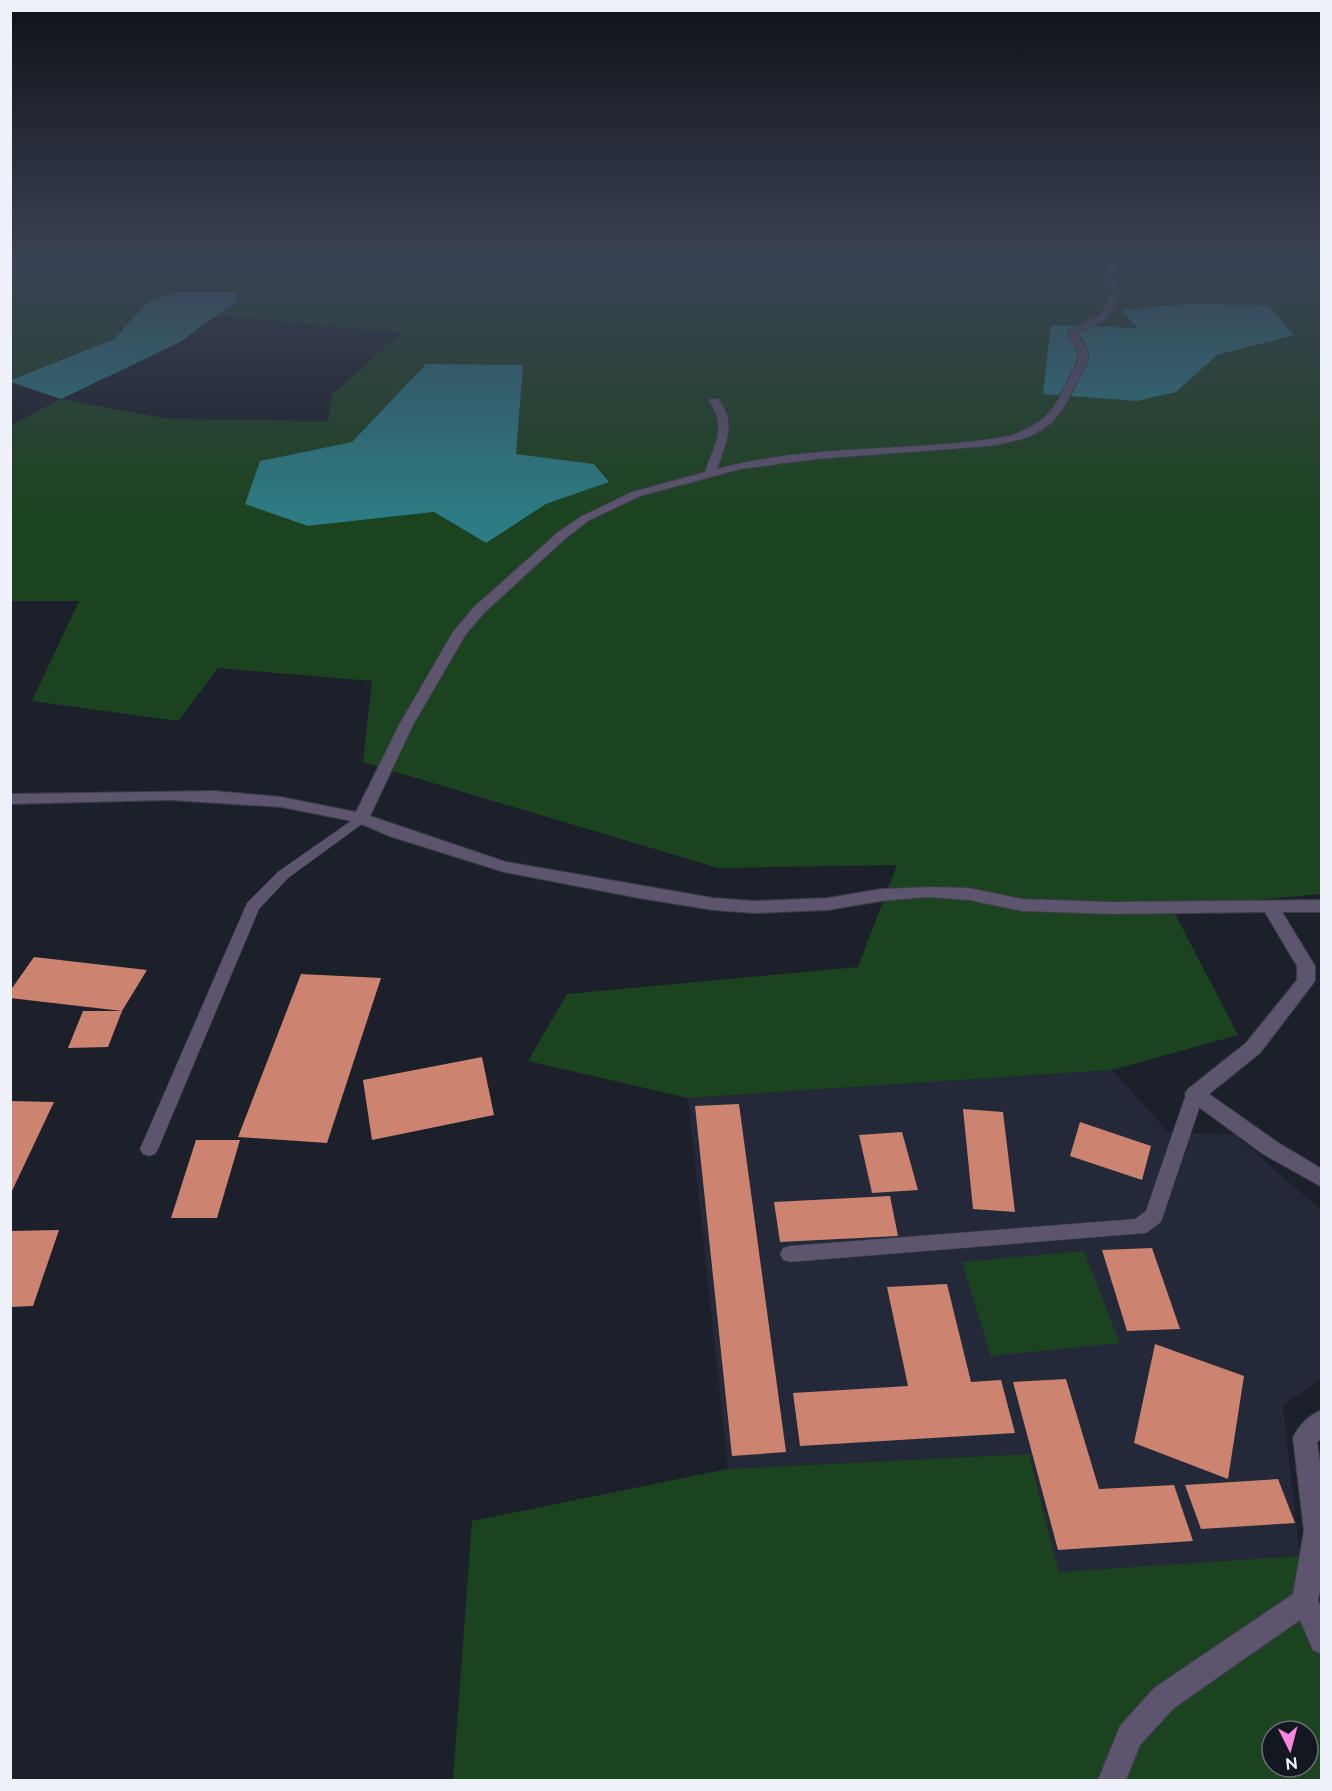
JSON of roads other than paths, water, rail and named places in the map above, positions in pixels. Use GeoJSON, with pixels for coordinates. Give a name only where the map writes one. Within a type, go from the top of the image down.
{"type":"FeatureCollection","features":[{"type":"Feature","properties":{"kind":"street"},"geometry":{"type":"LineString","coordinates":[[362,818],[406,725],[460,632],[479,610],[561,536],[584,519],[636,494],[710,472],[816,456],[990,444],[1040,428],[1059,410],[1083,359],[1083,349]]}},
{"type":"Feature","properties":{"kind":"street"},"geometry":{"type":"LineString","coordinates":[[710,472],[727,423],[722,407],[714,401]]}},
{"type":"Feature","properties":{"kind":"street"},"geometry":{"type":"LineString","coordinates":[[10,799],[215,796],[281,802],[362,818],[395,832],[504,867],[639,893],[713,904],[754,907],[828,904],[881,895],[928,892],[969,894],[1022,905],[1113,908],[1322,906]]}},
{"type":"Feature","properties":{"kind":"street"},"geometry":{"type":"LineString","coordinates":[[1270,906],[1306,966],[1306,981],[1253,1048],[1195,1094],[1270,1148],[1322,1179]]}},
{"type":"Feature","properties":{"kind":"street"},"geometry":{"type":"LineString","coordinates":[[1322,1421],[1305,1438],[1316,1531],[1305,1601],[1322,1641]]}},
{"type":"Feature","properties":{"kind":"street"},"geometry":{"type":"LineString","coordinates":[[1112,1780],[1130,1736],[1164,1698],[1305,1601]]}},
{"type":"Feature","properties":{"kind":"lane"},"geometry":{"type":"LineString","coordinates":[[150,1149],[252,907],[283,875],[362,818]]}},
{"type":"Feature","properties":{"kind":"lane"},"geometry":{"type":"LineString","coordinates":[[790,1254],[1139,1227],[1154,1216],[1195,1094]]}},
{"type":"Feature","properties":{"kind":"water"},"geometry":{"type":"Polygon","coordinates":[[[90,349],[166,349],[61,399],[11,382],[11,380],[90,349]]]}},
{"type":"Feature","properties":{"kind":"water"},"geometry":{"type":"Polygon","coordinates":[[[1048,349],[1242,349],[1217,355],[1176,392],[1137,401],[1043,394],[1048,349]]]}},
{"type":"Feature","properties":{"kind":"water"},"geometry":{"type":"Polygon","coordinates":[[[426,364],[523,365],[516,454],[594,464],[609,482],[546,504],[486,543],[434,512],[308,526],[245,504],[260,461],[352,442],[426,364]]]}}]}
